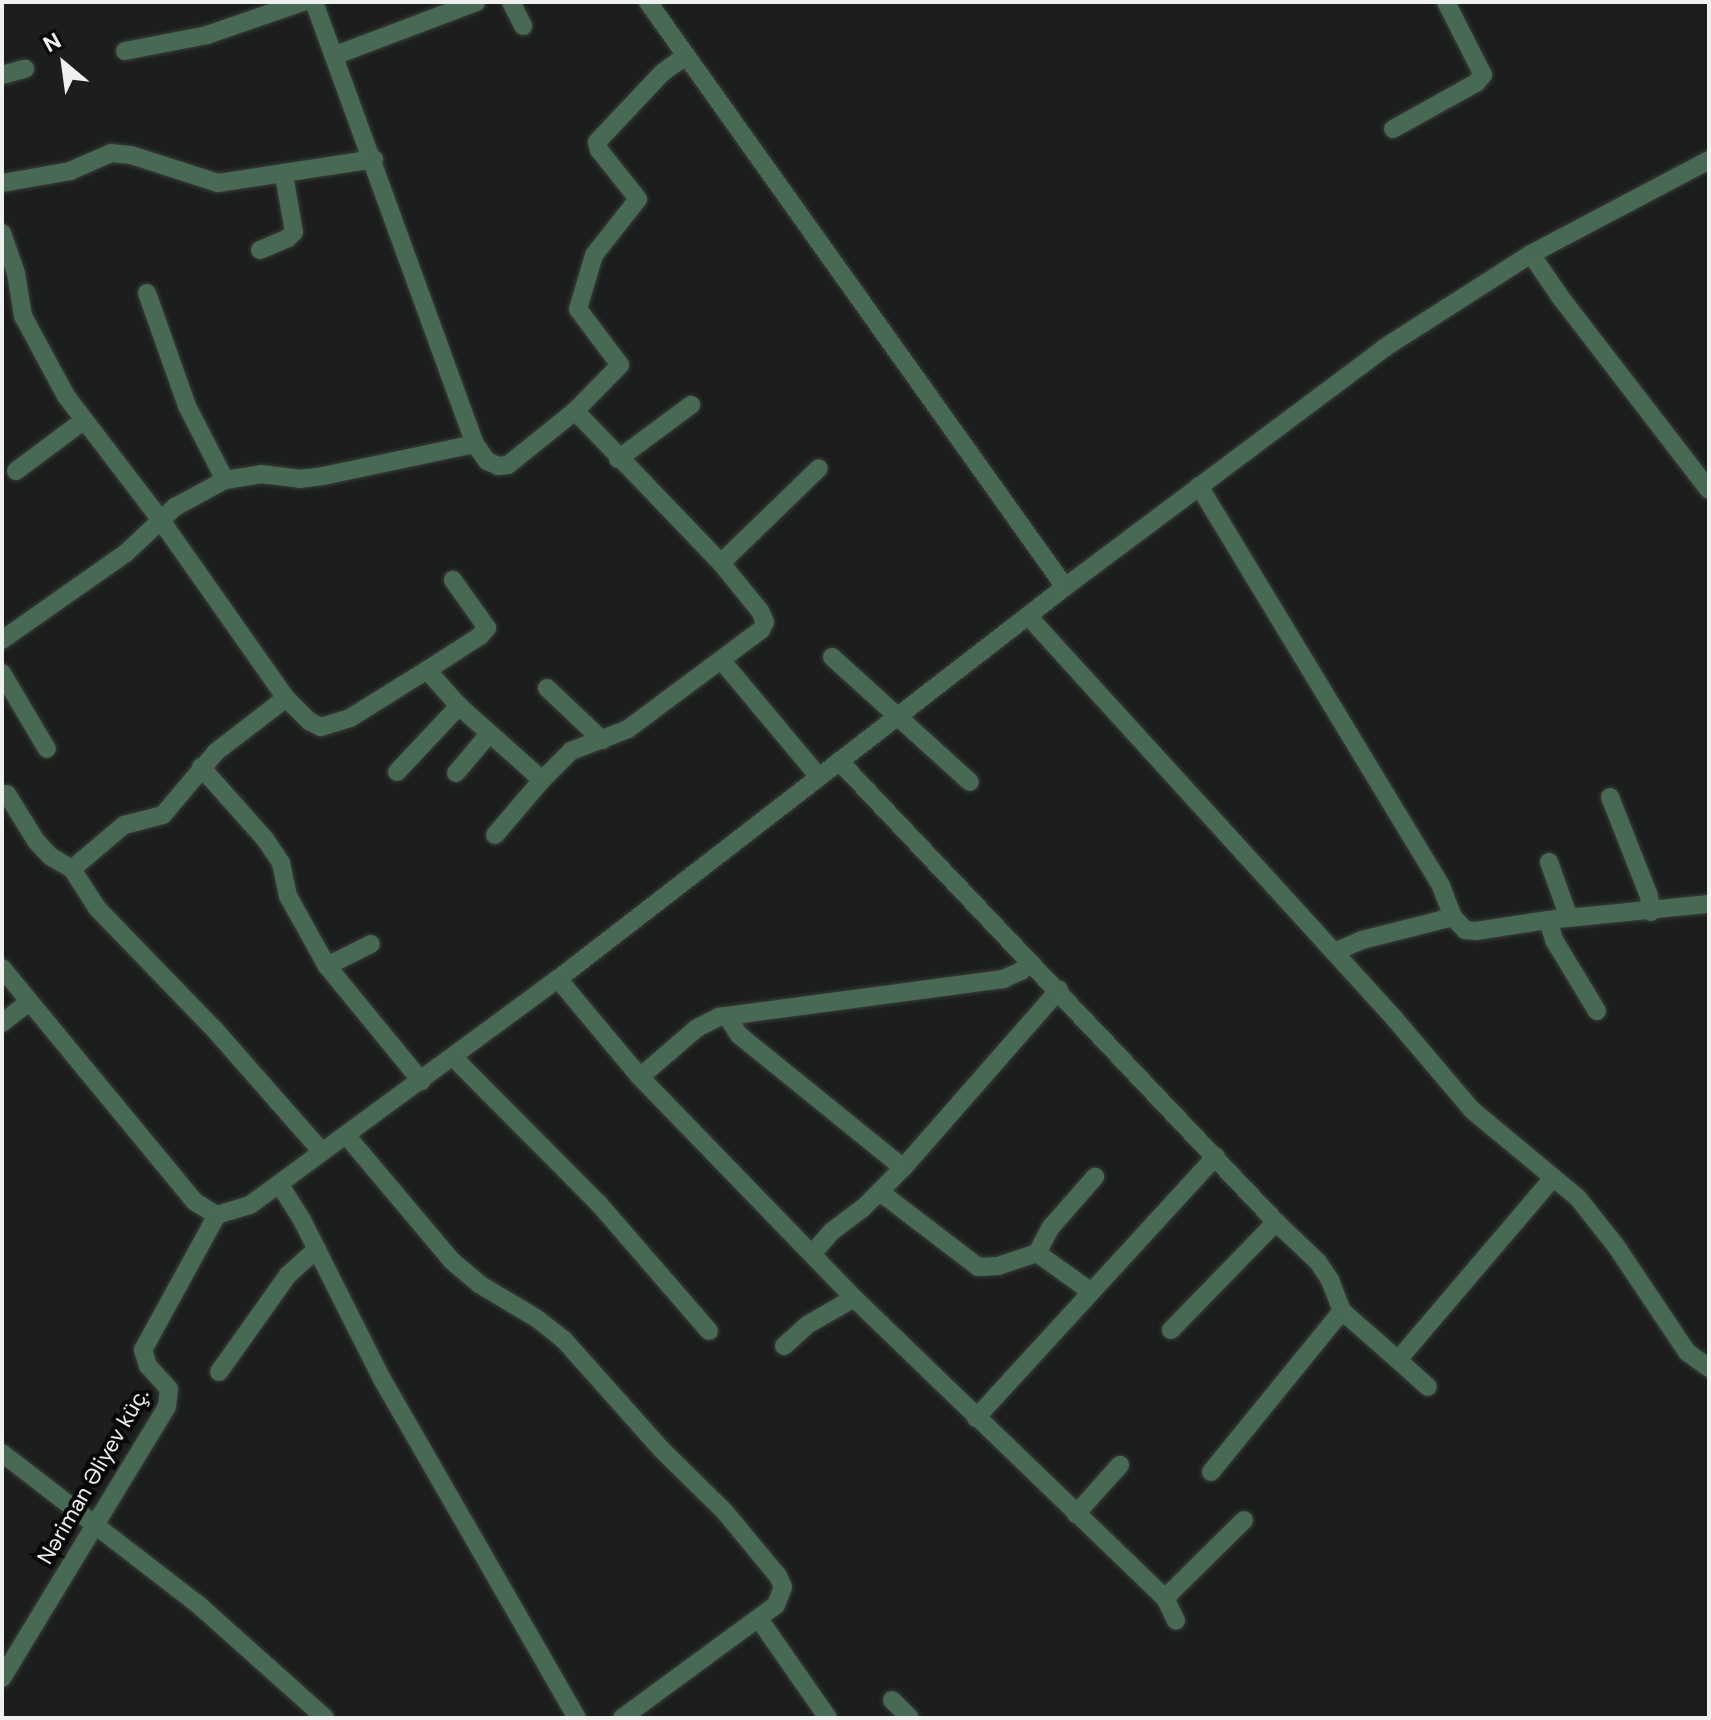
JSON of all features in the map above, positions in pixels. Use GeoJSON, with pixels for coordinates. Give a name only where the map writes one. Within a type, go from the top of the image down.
{"type":"FeatureCollection","features":[{"type":"Feature","properties":{"kind":"street"},"geometry":{"type":"LineString","coordinates":[[125,51],[207,35],[303,2]]}},
{"type":"Feature","properties":{"kind":"street"},"geometry":{"type":"LineString","coordinates":[[314,2],[374,159],[475,444],[487,461],[498,466],[508,465],[575,411],[620,365],[580,316],[578,309],[594,255],[638,199],[599,150],[597,142],[600,135],[662,73],[684,57]]}},
{"type":"Feature","properties":{"kind":"street"},"geometry":{"type":"LineString","coordinates":[[336,55],[476,2]]}},
{"type":"Feature","properties":{"kind":"street"},"geometry":{"type":"LineString","coordinates":[[511,2],[523,26]]}},
{"type":"Feature","properties":{"kind":"street"},"geometry":{"type":"LineString","coordinates":[[648,2],[684,57],[916,374],[1065,587]]}},
{"type":"Feature","properties":{"kind":"street"},"geometry":{"type":"LineString","coordinates":[[1393,129],[1476,83],[1483,75],[1446,2]]}},
{"type":"Feature","properties":{"kind":"street"},"geometry":{"type":"LineString","coordinates":[[2,75],[25,69]]}},
{"type":"Feature","properties":{"kind":"street"},"geometry":{"type":"LineString","coordinates":[[2,183],[54,175],[121,153],[218,183],[374,159]]}},
{"type":"Feature","properties":{"kind":"street"},"geometry":{"type":"LineString","coordinates":[[2,968],[204,1210],[217,1215],[250,1205],[558,979],[1065,587],[1431,315],[1531,254],[1709,160]]}},
{"type":"Feature","properties":{"kind":"street"},"geometry":{"type":"LineString","coordinates":[[260,250],[288,238],[294,232],[284,175]]}},
{"type":"Feature","properties":{"kind":"street"},"geometry":{"type":"LineString","coordinates":[[2,233],[16,273],[11,299],[83,421],[160,519],[286,698],[309,721],[321,727],[338,724],[480,636],[487,628],[453,580]]}},
{"type":"Feature","properties":{"kind":"street"},"geometry":{"type":"LineString","coordinates":[[1531,254],[1709,490]]}},
{"type":"Feature","properties":{"kind":"street"},"geometry":{"type":"LineString","coordinates":[[147,293],[181,392],[225,480]]}},
{"type":"Feature","properties":{"kind":"street"},"geometry":{"type":"LineString","coordinates":[[618,459],[691,405]]}},
{"type":"Feature","properties":{"kind":"street"},"geometry":{"type":"LineString","coordinates":[[495,835],[571,751],[628,729],[722,661],[761,630],[765,622],[721,563],[575,411]]}},
{"type":"Feature","properties":{"kind":"street"},"geometry":{"type":"LineString","coordinates":[[16,471],[83,421]]}},
{"type":"Feature","properties":{"kind":"street"},"geometry":{"type":"LineString","coordinates":[[2,640],[127,552],[160,519],[225,480],[261,474],[299,479],[323,476],[475,444]]}},
{"type":"Feature","properties":{"kind":"street"},"geometry":{"type":"LineString","coordinates":[[721,563],[819,468]]}},
{"type":"Feature","properties":{"kind":"street"},"geometry":{"type":"LineString","coordinates":[[1199,486],[1441,886],[1453,917],[1465,930],[1709,904]]}},
{"type":"Feature","properties":{"kind":"street"},"geometry":{"type":"LineString","coordinates":[[1028,616],[1334,952],[1472,1110],[1578,1198],[1687,1352],[1709,1368]]}},
{"type":"Feature","properties":{"kind":"street"},"geometry":{"type":"LineString","coordinates":[[832,657],[899,714],[970,782]]}},
{"type":"Feature","properties":{"kind":"street"},"geometry":{"type":"LineString","coordinates":[[722,661],[819,777]]}},
{"type":"Feature","properties":{"kind":"street"},"geometry":{"type":"LineString","coordinates":[[427,670],[459,706],[542,780]]}},
{"type":"Feature","properties":{"kind":"street"},"geometry":{"type":"LineString","coordinates":[[2,673],[47,749]]}},
{"type":"Feature","properties":{"kind":"street"},"geometry":{"type":"LineString","coordinates":[[547,688],[602,740]]}},
{"type":"Feature","properties":{"kind":"street"},"geometry":{"type":"LineString","coordinates":[[72,869],[124,825],[163,815],[180,799],[201,767],[286,698]]}},
{"type":"Feature","properties":{"kind":"street"},"geometry":{"type":"LineString","coordinates":[[397,772],[459,706]]}},
{"type":"Feature","properties":{"kind":"street"},"geometry":{"type":"LineString","coordinates":[[456,773],[489,734]]}},
{"type":"Feature","properties":{"kind":"street"},"geometry":{"type":"LineString","coordinates":[[839,761],[1276,1222],[1318,1262],[1330,1280],[1342,1311],[1428,1387]]}},
{"type":"Feature","properties":{"kind":"street"},"geometry":{"type":"LineString","coordinates":[[201,767],[265,839],[281,863],[288,896],[327,966],[421,1081]]}},
{"type":"Feature","properties":{"kind":"street"},"geometry":{"type":"LineString","coordinates":[[7,794],[36,841],[50,856],[72,869],[97,908],[215,1030],[322,1152]]}},
{"type":"Feature","properties":{"kind":"street"},"geometry":{"type":"LineString","coordinates":[[1610,797],[1649,896],[1651,912]]}},
{"type":"Feature","properties":{"kind":"street"},"geometry":{"type":"LineString","coordinates":[[1549,862],[1569,918]]}},
{"type":"Feature","properties":{"kind":"street"},"geometry":{"type":"LineString","coordinates":[[1334,952],[1362,940],[1453,917]]}},
{"type":"Feature","properties":{"kind":"street"},"geometry":{"type":"LineString","coordinates":[[1548,920],[1554,940],[1597,1011]]}},
{"type":"Feature","properties":{"kind":"street"},"geometry":{"type":"LineString","coordinates":[[327,966],[371,944]]}},
{"type":"Feature","properties":{"kind":"street"},"geometry":{"type":"LineString","coordinates":[[640,1077],[697,1028],[727,1016],[1003,979],[1021,971],[1031,962]]}},
{"type":"Feature","properties":{"kind":"street"},"geometry":{"type":"LineString","coordinates":[[558,979],[640,1077],[854,1298],[1165,1598],[1176,1621]]}},
{"type":"Feature","properties":{"kind":"street"},"geometry":{"type":"LineString","coordinates":[[812,1254],[831,1232],[880,1192],[903,1168],[1059,990]]}},
{"type":"Feature","properties":{"kind":"street"},"geometry":{"type":"LineString","coordinates":[[2,1023],[29,1002]]}},
{"type":"Feature","properties":{"kind":"street"},"geometry":{"type":"LineString","coordinates":[[727,1016],[739,1035],[903,1168]]}},
{"type":"Feature","properties":{"kind":"street"},"geometry":{"type":"LineString","coordinates":[[453,1057],[599,1204],[709,1331]]}},
{"type":"Feature","properties":{"kind":"street"},"geometry":{"type":"LineString","coordinates":[[346,1135],[452,1261],[479,1284],[536,1318],[564,1340],[661,1449],[763,1555],[783,1587],[776,1605],[759,1619],[622,1718]]}},
{"type":"Feature","properties":{"kind":"street"},"geometry":{"type":"LineString","coordinates":[[976,1418],[1216,1156]]}},
{"type":"Feature","properties":{"kind":"street"},"geometry":{"type":"LineString","coordinates":[[880,1192],[978,1267],[998,1266],[1037,1253],[1051,1227],[1095,1177]]}},
{"type":"Feature","properties":{"kind":"street"},"geometry":{"type":"LineString","coordinates":[[1398,1360],[1552,1179]]}},
{"type":"Feature","properties":{"kind":"street"},"geometry":{"type":"LineString","coordinates":[[280,1185],[317,1249],[382,1379],[577,1718]]}},
{"type":"Feature","properties":{"kind":"street","name":"Nəriman Əliyev küç."},"geometry":{"type":"LineString","coordinates":[[2,1678],[93,1522],[167,1407],[169,1389],[148,1366],[143,1350],[217,1215]]}},
{"type":"Feature","properties":{"kind":"street"},"geometry":{"type":"LineString","coordinates":[[1171,1330],[1276,1222]]}},
{"type":"Feature","properties":{"kind":"street"},"geometry":{"type":"LineString","coordinates":[[219,1372],[288,1275],[317,1249]]}},
{"type":"Feature","properties":{"kind":"street"},"geometry":{"type":"LineString","coordinates":[[1037,1253],[1090,1291]]}},
{"type":"Feature","properties":{"kind":"street"},"geometry":{"type":"LineString","coordinates":[[784,1346],[807,1325],[854,1298]]}},
{"type":"Feature","properties":{"kind":"street"},"geometry":{"type":"LineString","coordinates":[[1211,1472],[1342,1311]]}},
{"type":"Feature","properties":{"kind":"street"},"geometry":{"type":"LineString","coordinates":[[2,1453],[242,1640],[325,1718]]}},
{"type":"Feature","properties":{"kind":"street"},"geometry":{"type":"LineString","coordinates":[[1076,1514],[1120,1465]]}},
{"type":"Feature","properties":{"kind":"street"},"geometry":{"type":"LineString","coordinates":[[1165,1598],[1244,1520]]}},
{"type":"Feature","properties":{"kind":"street"},"geometry":{"type":"LineString","coordinates":[[759,1619],[828,1718]]}},
{"type":"Feature","properties":{"kind":"street"},"geometry":{"type":"LineString","coordinates":[[892,1700],[910,1718]]}}]}
